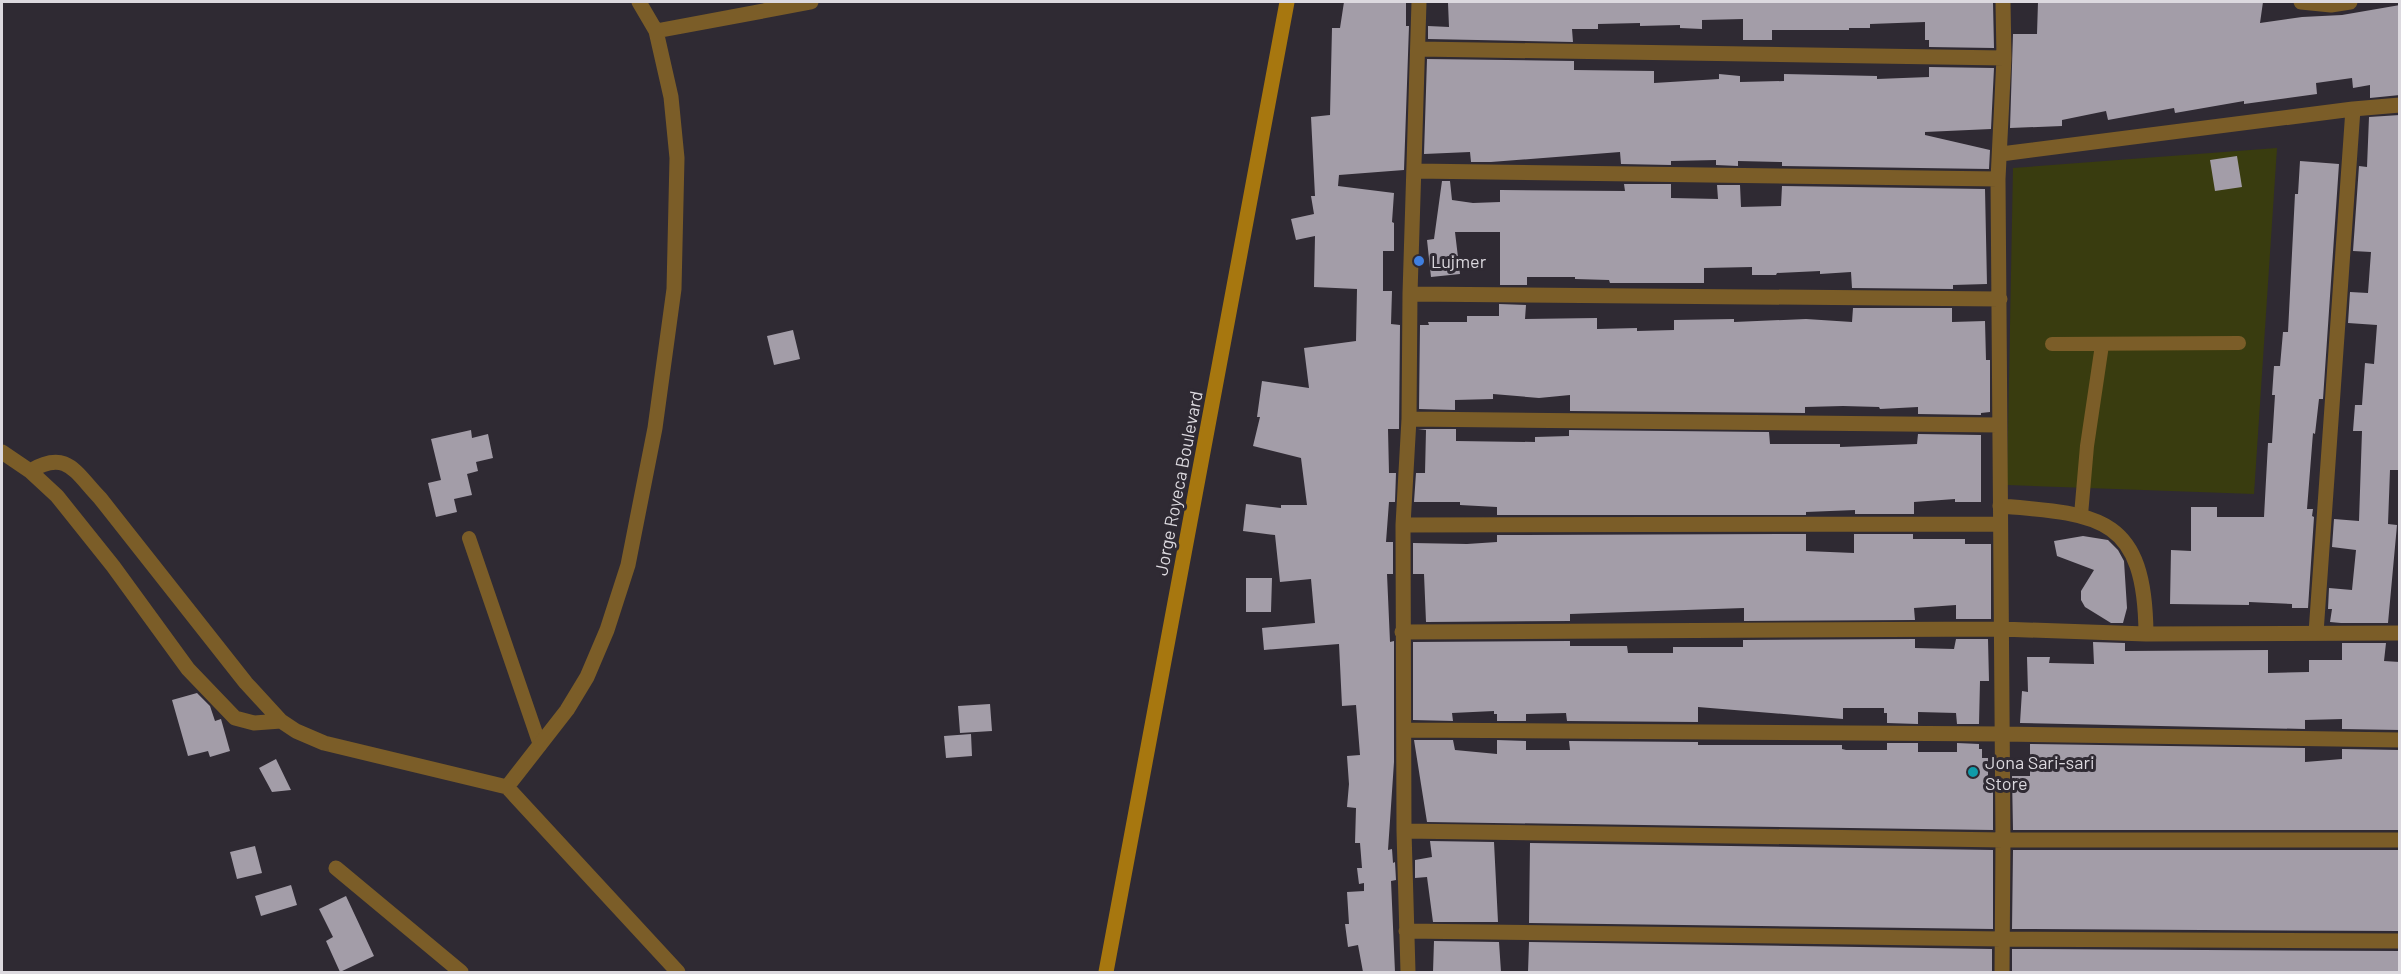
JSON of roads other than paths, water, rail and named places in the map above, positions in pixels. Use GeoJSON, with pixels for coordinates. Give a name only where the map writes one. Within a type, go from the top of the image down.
{"type":"FeatureCollection","features":[{"type":"Feature","properties":{"kind":"street"},"geometry":{"type":"LineString","coordinates":[[507,787],[567,710],[607,630],[627,565],[655,428],[674,288],[677,158],[671,97],[656,31],[639,2]]}},
{"type":"Feature","properties":{"kind":"street"},"geometry":{"type":"LineString","coordinates":[[656,31],[811,2]]}},
{"type":"Feature","properties":{"kind":"street","name":"Jorge Royeca Boulevard"},"geometry":{"type":"LineString","coordinates":[[1106,972],[1287,2]]}},
{"type":"Feature","properties":{"kind":"street"},"geometry":{"type":"LineString","coordinates":[[1408,972],[1404,831],[1403,525],[1419,2]]}},
{"type":"Feature","properties":{"kind":"street"},"geometry":{"type":"LineString","coordinates":[[2002,972],[1998,179],[2004,58],[2003,2]]}},
{"type":"Feature","properties":{"kind":"street"},"geometry":{"type":"LineString","coordinates":[[2301,2],[2350,2]]}},
{"type":"Feature","properties":{"kind":"street"},"geometry":{"type":"LineString","coordinates":[[1419,49],[2004,58]]}},
{"type":"Feature","properties":{"kind":"street"},"geometry":{"type":"LineString","coordinates":[[2001,154],[2400,105]]}},
{"type":"Feature","properties":{"kind":"street"},"geometry":{"type":"LineString","coordinates":[[2316,633],[2353,109]]}},
{"type":"Feature","properties":{"kind":"street"},"geometry":{"type":"LineString","coordinates":[[1413,171],[1998,179]]}},
{"type":"Feature","properties":{"kind":"street"},"geometry":{"type":"LineString","coordinates":[[1410,294],[2000,300]]}},
{"type":"Feature","properties":{"kind":"street"},"geometry":{"type":"LineString","coordinates":[[1408,419],[1999,425]]}},
{"type":"Feature","properties":{"kind":"street"},"geometry":{"type":"LineString","coordinates":[[2,452],[30,471],[75,516],[188,669],[235,718],[254,723],[281,721]]}},
{"type":"Feature","properties":{"kind":"street"},"geometry":{"type":"LineString","coordinates":[[30,471],[53,460],[62,462],[75,471],[100,498],[246,682],[281,721],[296,731],[324,743],[507,787],[678,972]]}},
{"type":"Feature","properties":{"kind":"street"},"geometry":{"type":"LineString","coordinates":[[2000,506],[2081,515],[2107,525],[2123,539],[2138,567],[2146,608],[2146,634]]}},
{"type":"Feature","properties":{"kind":"street"},"geometry":{"type":"LineString","coordinates":[[1403,525],[2000,524]]}},
{"type":"Feature","properties":{"kind":"street"},"geometry":{"type":"LineString","coordinates":[[1402,632],[2001,629],[2146,634],[2400,633]]}},
{"type":"Feature","properties":{"kind":"street"},"geometry":{"type":"LineString","coordinates":[[1404,730],[2002,734],[2400,740]]}},
{"type":"Feature","properties":{"kind":"street"},"geometry":{"type":"LineString","coordinates":[[1404,831],[2003,840],[2400,840]]}},
{"type":"Feature","properties":{"kind":"street"},"geometry":{"type":"LineString","coordinates":[[336,868],[461,972]]}},
{"type":"Feature","properties":{"kind":"street"},"geometry":{"type":"LineString","coordinates":[[1406,931],[2002,939],[2400,941]]}},
{"type":"Feature","properties":{"kind":"lane"},"geometry":{"type":"LineString","coordinates":[[2052,344],[2239,343]]}},
{"type":"Feature","properties":{"kind":"lane"},"geometry":{"type":"LineString","coordinates":[[2081,515],[2087,446],[2102,345]]}},
{"type":"Feature","properties":{"kind":"lane"},"geometry":{"type":"LineString","coordinates":[[469,538],[540,745]]}},
{"type":"Feature","properties":{"kind":"place","name":"Lujmer"},"geometry":{"type":"Point","coordinates":[1419,261]}},
{"type":"Feature","properties":{"kind":"place","name":"Jona Sari-sari Store"},"geometry":{"type":"Point","coordinates":[1973,772]}}]}
